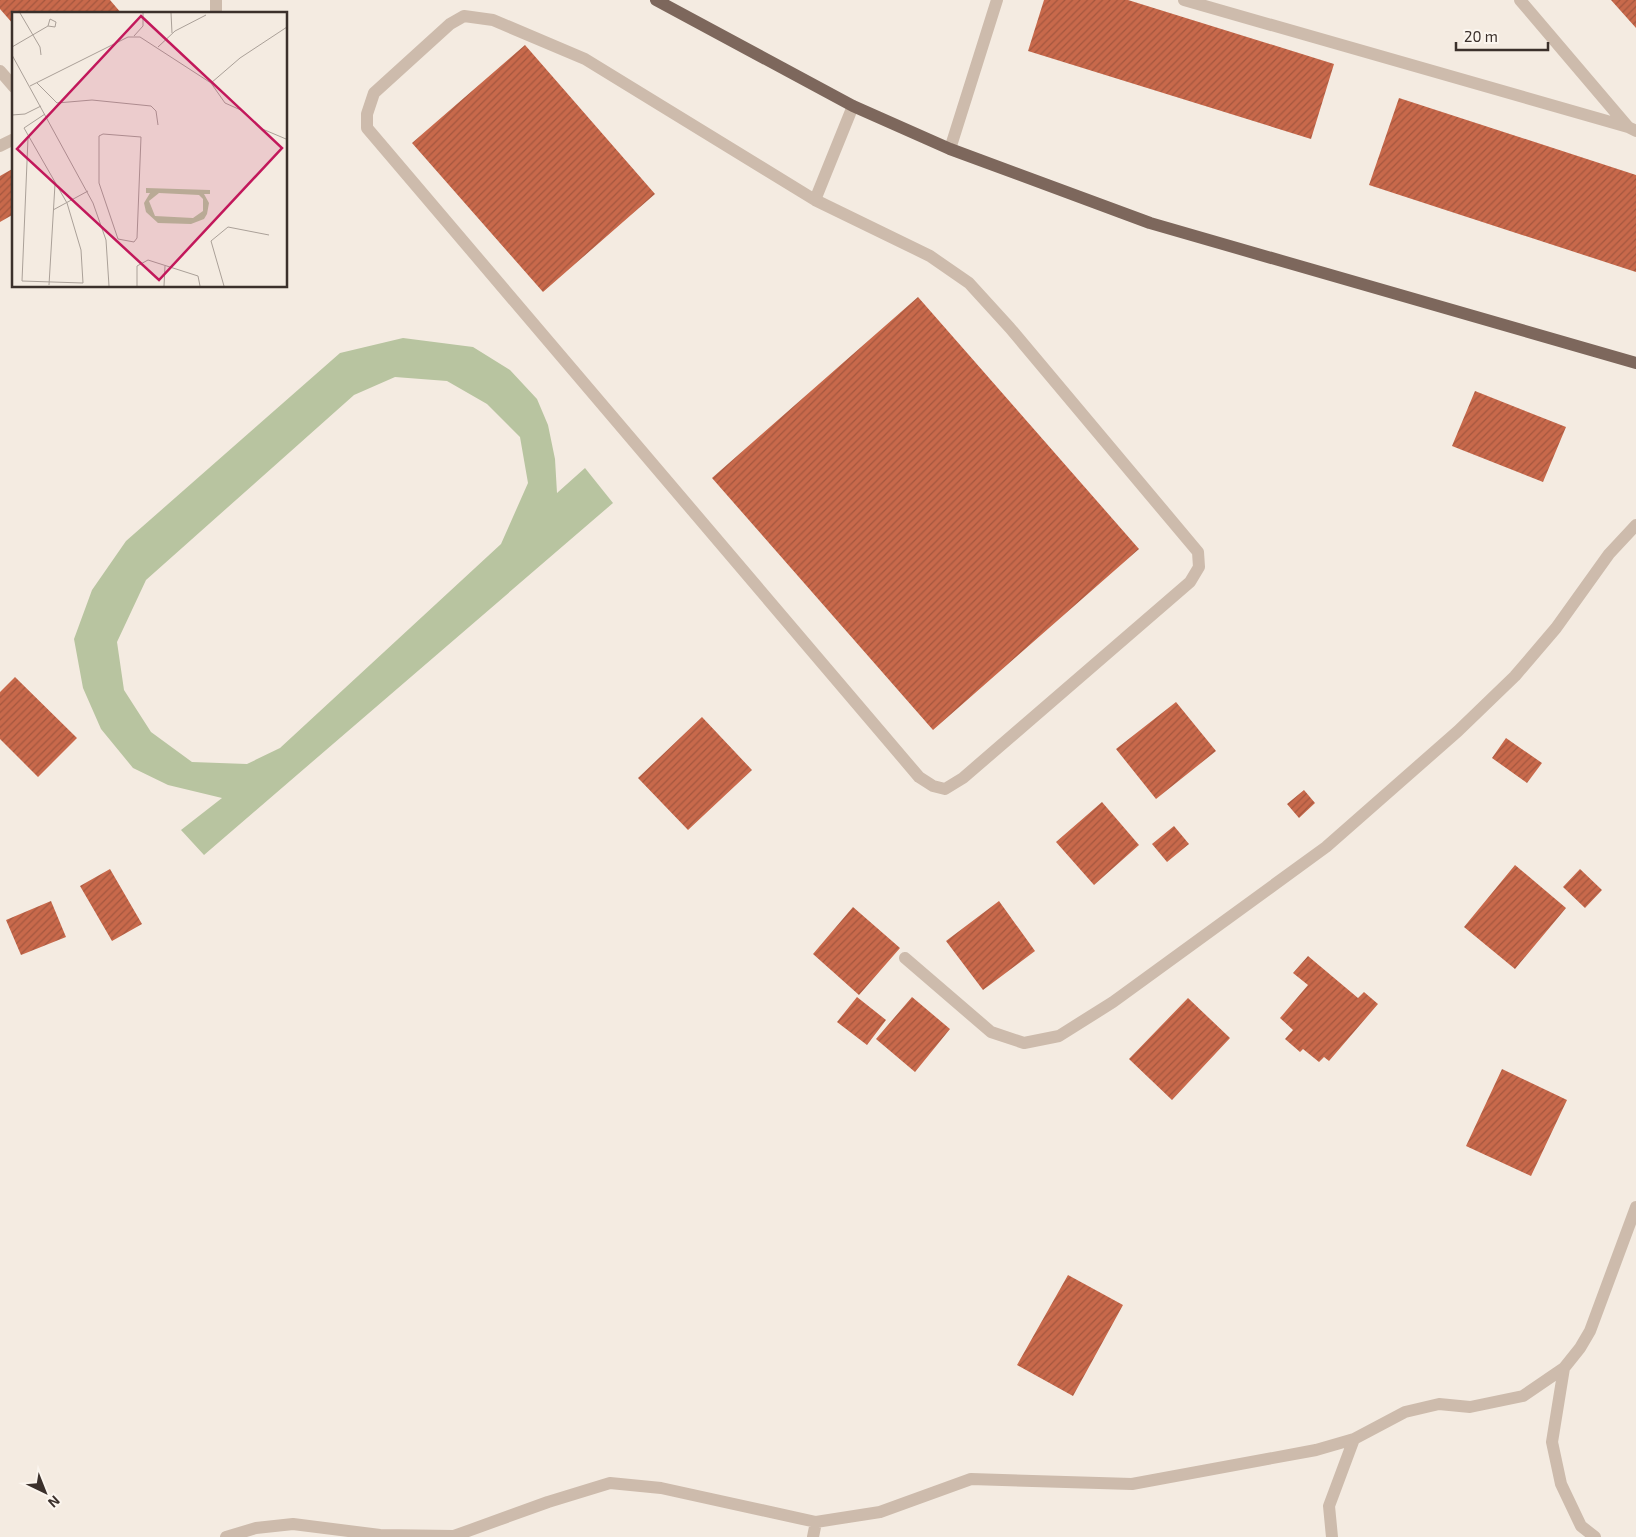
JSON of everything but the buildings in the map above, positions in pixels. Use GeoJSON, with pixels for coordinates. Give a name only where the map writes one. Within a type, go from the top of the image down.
{"type":"FeatureCollection","features":[{"type":"Feature","properties":{"kind":"main road"},"geometry":{"type":"LineString","coordinates":[[656,0],[853,106],[950,149],[1150,222],[1636,363]]}},
{"type":"Feature","properties":{"kind":"street"},"geometry":{"type":"LineString","coordinates":[[950,149],[997,0]]}},
{"type":"Feature","properties":{"kind":"street"},"geometry":{"type":"LineString","coordinates":[[1184,0],[1200,3],[1632,129]]}},
{"type":"Feature","properties":{"kind":"street"},"geometry":{"type":"LineString","coordinates":[[1520,0],[1632,129]]}},
{"type":"Feature","properties":{"kind":"street"},"geometry":{"type":"LineString","coordinates":[[464,16],[494,20],[586,59],[815,200],[930,256],[969,283],[1016,335],[1198,552],[1199,567],[1190,582],[963,778],[945,789],[933,786],[919,777],[367,128],[367,114],[374,93],[450,24],[464,16]]}},
{"type":"Feature","properties":{"kind":"street"},"geometry":{"type":"LineString","coordinates":[[0,71],[12,85]]}},
{"type":"Feature","properties":{"kind":"street"},"geometry":{"type":"LineString","coordinates":[[815,200],[853,106]]}},
{"type":"Feature","properties":{"kind":"street"},"geometry":{"type":"LineString","coordinates":[[0,146],[12,140]]}},
{"type":"Feature","properties":{"kind":"street"},"geometry":{"type":"LineString","coordinates":[[905,958],[991,1032],[1024,1042],[1059,1036],[1113,1002],[1326,847],[1458,731],[1515,676],[1556,628],[1609,554],[1636,525]]}},
{"type":"Feature","properties":{"kind":"street"},"geometry":{"type":"LineString","coordinates":[[226,1537],[256,1528],[293,1524],[380,1535],[454,1536],[548,1502],[610,1483],[661,1488],[816,1522],[880,1512],[971,1479],[1132,1484],[1316,1450],[1354,1439],[1405,1412],[1439,1404],[1470,1407],[1523,1396],[1564,1368],[1590,1331],[1636,1207]]}},
{"type":"Feature","properties":{"kind":"street"},"geometry":{"type":"LineString","coordinates":[[1564,1368],[1552,1442],[1561,1484],[1581,1526],[1595,1537]]}},
{"type":"Feature","properties":{"kind":"street"},"geometry":{"type":"LineString","coordinates":[[1332,1537],[1330,1506],[1354,1439]]}},
{"type":"Feature","properties":{"kind":"street"},"geometry":{"type":"LineString","coordinates":[[813,1537],[816,1522]]}},
{"type":"Feature","properties":{"kind":"green space"},"geometry":{"type":"Polygon","coordinates":[[[403,338],[473,347],[510,370],[537,399],[548,425],[555,459],[557,493],[585,468],[613,503],[204,855],[181,830],[222,798],[168,785],[133,768],[101,729],[83,688],[74,639],[92,590],[126,541],[340,353],[403,338]],[[395,377],[354,395],[146,580],[117,642],[124,690],[151,732],[192,762],[247,764],[280,748],[501,544],[528,483],[520,437],[487,404],[447,381],[395,377]]]}}]}
